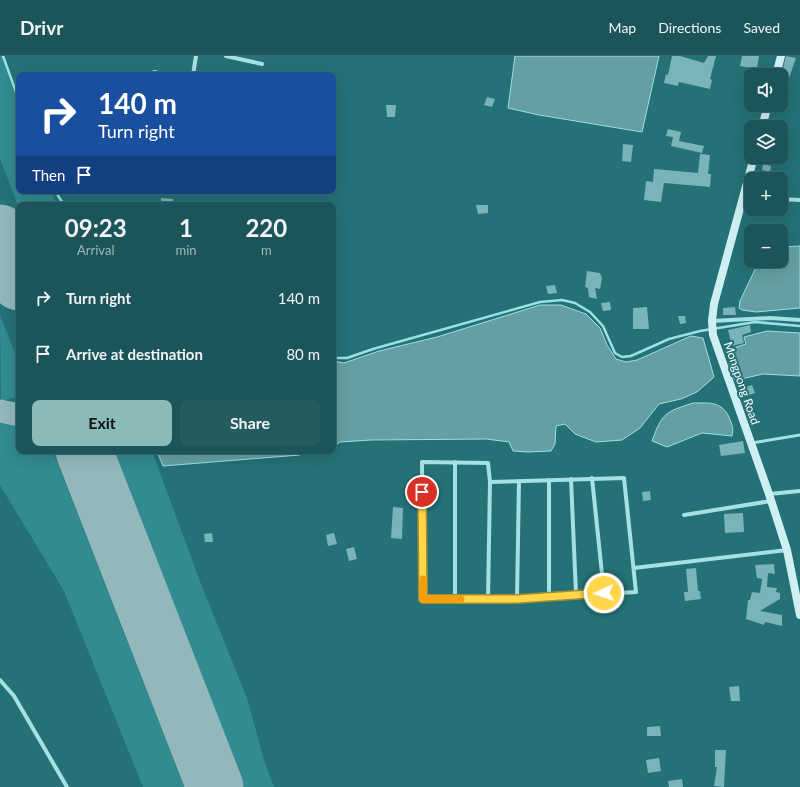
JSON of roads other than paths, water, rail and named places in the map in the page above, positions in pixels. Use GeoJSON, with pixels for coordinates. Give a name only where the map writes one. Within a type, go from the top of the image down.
{"type":"FeatureCollection","features":[{"type":"Feature","properties":{"kind":"main road"},"geometry":{"type":"LineString","coordinates":[[778,68],[781,56]]}},
{"type":"Feature","properties":{"kind":"main road","name":"Mongpong Road"},"geometry":{"type":"LineString","coordinates":[[744,206],[714,304],[712,321],[713,335],[787,550],[800,615]]}},
{"type":"Feature","properties":{"kind":"street"},"geometry":{"type":"LineString","coordinates":[[193,72],[196,56]]}},
{"type":"Feature","properties":{"kind":"street"},"geometry":{"type":"LineString","coordinates":[[226,56],[262,64]]}},
{"type":"Feature","properties":{"kind":"street"},"geometry":{"type":"LineString","coordinates":[[788,199],[800,200]]}},
{"type":"Feature","properties":{"kind":"street"},"geometry":{"type":"LineString","coordinates":[[712,321],[770,318],[800,320]]}},
{"type":"Feature","properties":{"kind":"street"},"geometry":{"type":"LineString","coordinates":[[488,600],[490,482],[488,463],[422,462],[423,599],[455,598],[488,600],[576,594],[636,592],[624,478],[490,482]]}},
{"type":"Feature","properties":{"kind":"street"},"geometry":{"type":"LineString","coordinates":[[455,462],[455,598]]}},
{"type":"Feature","properties":{"kind":"street"},"geometry":{"type":"LineString","coordinates":[[592,478],[604,593]]}},
{"type":"Feature","properties":{"kind":"street"},"geometry":{"type":"LineString","coordinates":[[571,479],[576,594]]}},
{"type":"Feature","properties":{"kind":"street"},"geometry":{"type":"LineString","coordinates":[[549,480],[549,597]]}},
{"type":"Feature","properties":{"kind":"street"},"geometry":{"type":"LineString","coordinates":[[517,599],[519,481]]}},
{"type":"Feature","properties":{"kind":"street"},"geometry":{"type":"LineString","coordinates":[[684,514],[800,491]]}},
{"type":"Feature","properties":{"kind":"street"},"geometry":{"type":"LineString","coordinates":[[634,568],[787,550]]}},
{"type":"Feature","properties":{"kind":"street"},"geometry":{"type":"LineString","coordinates":[[0,680],[14,696],[67,787]]}},
{"type":"Feature","properties":{"kind":"lane"},"geometry":{"type":"LineString","coordinates":[[750,444],[800,435]]}},
{"type":"Feature","properties":{"kind":"waterway"},"geometry":{"type":"LineString","coordinates":[[3,56],[16,92]]}},
{"type":"Feature","properties":{"kind":"waterway"},"geometry":{"type":"LineString","coordinates":[[57,194],[62,202]]}},
{"type":"Feature","properties":{"kind":"waterway"},"geometry":{"type":"LineString","coordinates":[[336,358],[347,358],[373,349],[540,302],[562,300],[575,303],[590,312],[603,326],[615,353],[622,357],[631,356],[669,339],[700,331],[755,322],[800,326]]}}]}
